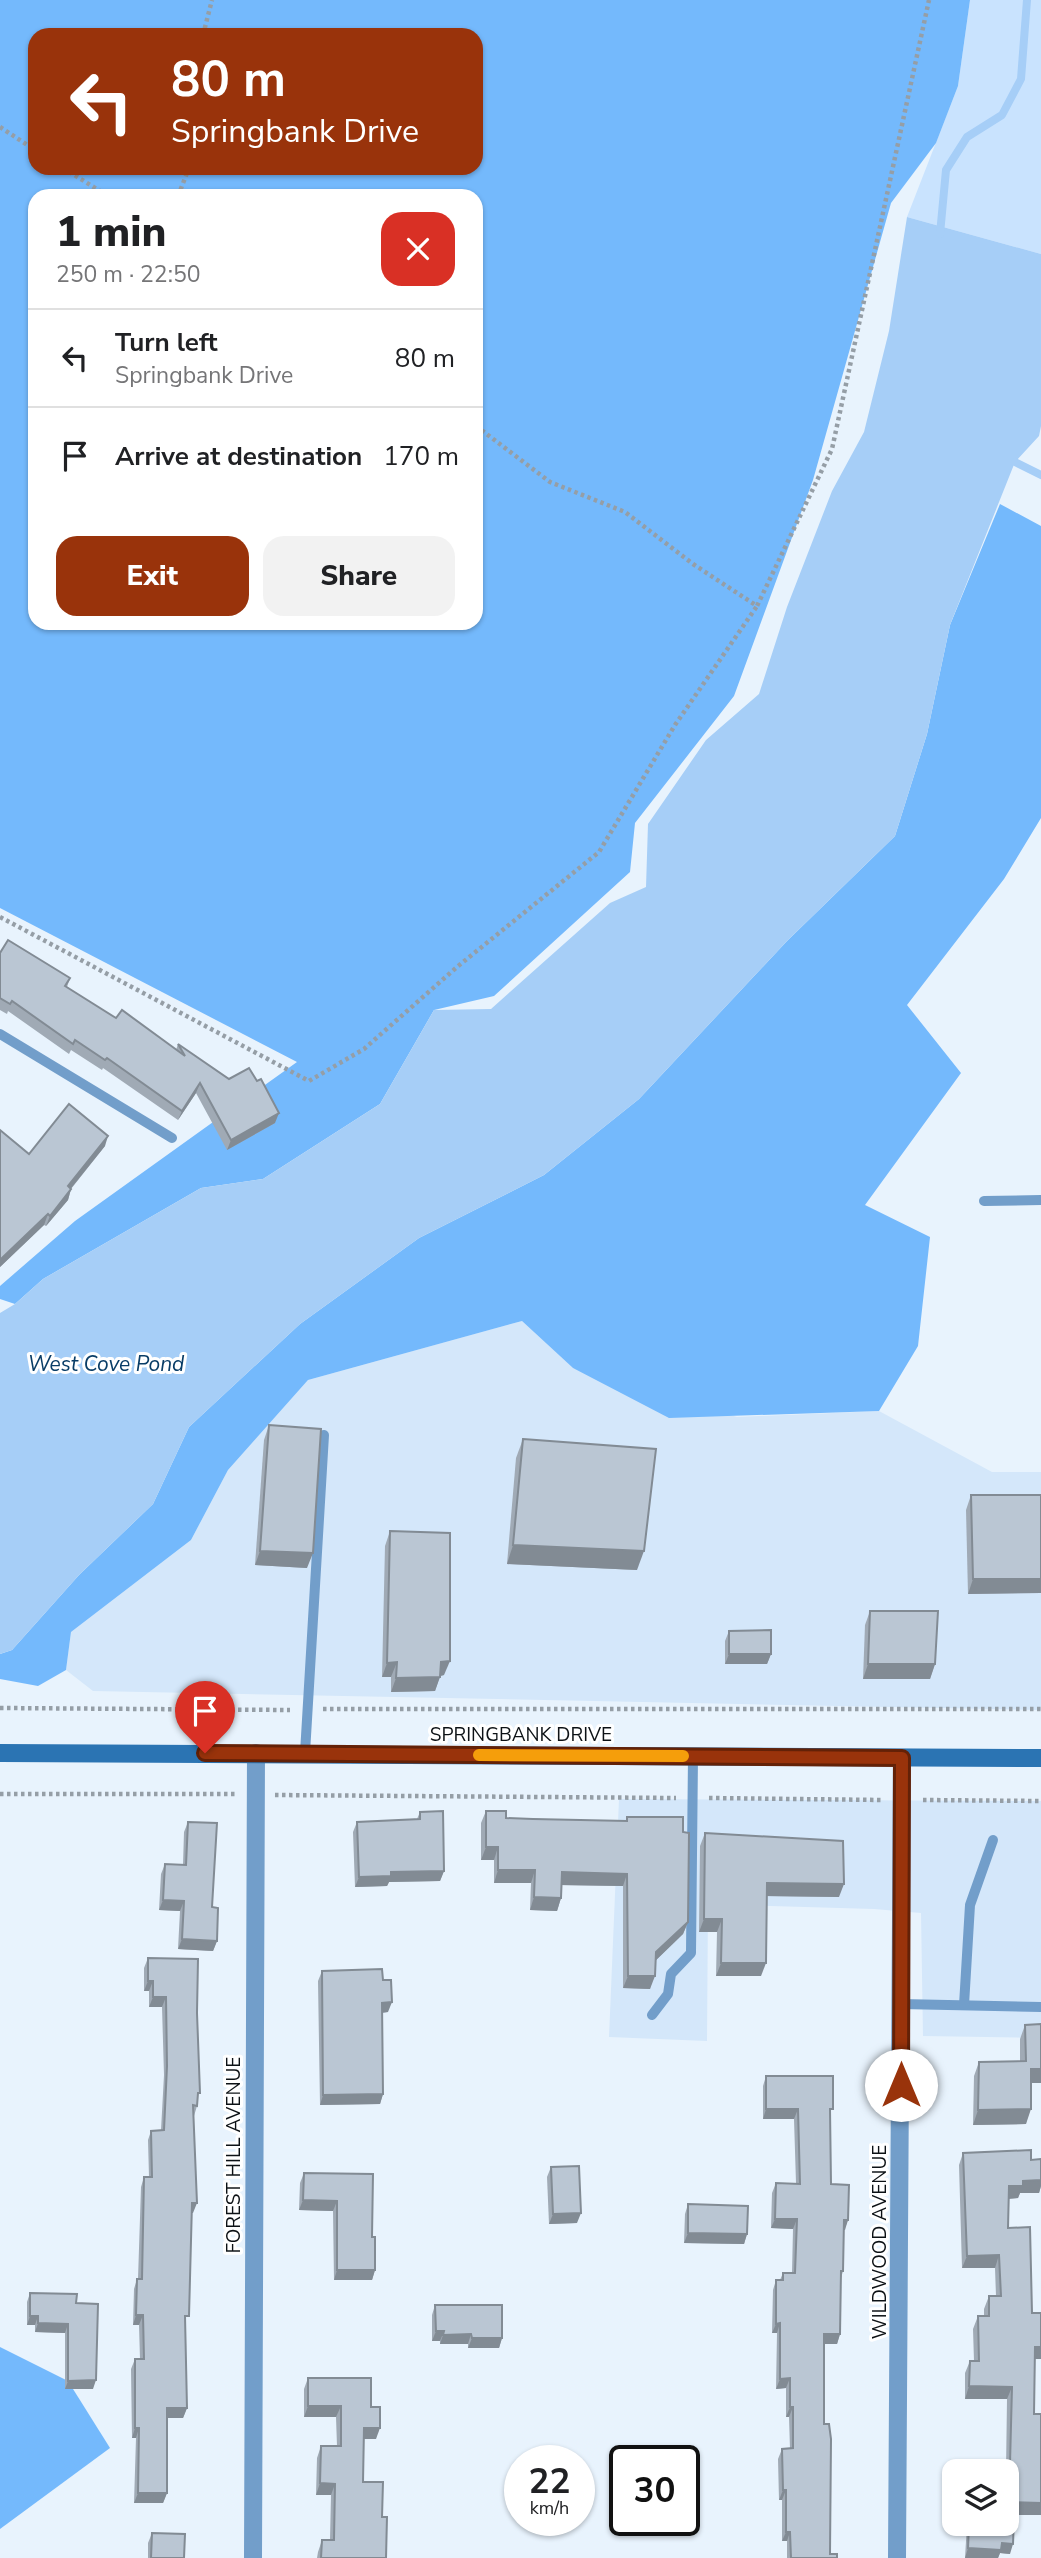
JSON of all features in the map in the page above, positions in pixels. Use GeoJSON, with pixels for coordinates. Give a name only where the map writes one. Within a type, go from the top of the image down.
{"type":"FeatureCollection","features":[{"type":"Feature","properties":{"kind":"main road","name":"SPRINGBANK DRIVE"},"geometry":{"type":"LineString","coordinates":[[0,1753],[1041,1758]]}},
{"type":"Feature","properties":{"kind":"street","name":"FOREST HILL AVENUE"},"geometry":{"type":"LineString","coordinates":[[253,2558],[256,1753]]}},
{"type":"Feature","properties":{"kind":"street","name":"WILDWOOD AVENUE"},"geometry":{"type":"LineString","coordinates":[[897,2558],[902,1758]]}},
{"type":"Feature","properties":{"kind":"lane"},"geometry":{"type":"LineString","coordinates":[[0,1034],[172,1138]]}},
{"type":"Feature","properties":{"kind":"lane"},"geometry":{"type":"LineString","coordinates":[[984,1200],[1041,1200]]}},
{"type":"Feature","properties":{"kind":"lane"},"geometry":{"type":"LineString","coordinates":[[305,1754],[324,1435]]}},
{"type":"Feature","properties":{"kind":"lane"},"geometry":{"type":"LineString","coordinates":[[652,2015],[668,1994],[671,1974],[691,1952],[693,1756]]}},
{"type":"Feature","properties":{"kind":"lane"},"geometry":{"type":"LineString","coordinates":[[964,2005],[970,1905],[993,1840]]}},
{"type":"Feature","properties":{"kind":"lane"},"geometry":{"type":"LineString","coordinates":[[901,2004],[1041,2007]]}},
{"type":"Feature","properties":{"kind":"path"},"geometry":{"type":"LineString","coordinates":[[205,28],[212,0]]}},
{"type":"Feature","properties":{"kind":"path"},"geometry":{"type":"LineString","coordinates":[[0,917],[309,1081],[364,1049],[457,967],[599,852],[675,725],[757,606],[832,449],[929,0]]}},
{"type":"Feature","properties":{"kind":"path"},"geometry":{"type":"LineString","coordinates":[[0,127],[28,145]]}},
{"type":"Feature","properties":{"kind":"path"},"geometry":{"type":"LineString","coordinates":[[74,175],[97,189]]}},
{"type":"Feature","properties":{"kind":"path"},"geometry":{"type":"LineString","coordinates":[[483,431],[550,482],[625,512],[694,564],[757,606]]}},
{"type":"Feature","properties":{"kind":"path"},"geometry":{"type":"LineString","coordinates":[[0,1708],[1041,1709]]}},
{"type":"Feature","properties":{"kind":"path"},"geometry":{"type":"LineString","coordinates":[[0,1794],[1041,1801]]}},
{"type":"Feature","properties":{"kind":"shaded area"},"geometry":{"type":"Polygon","coordinates":[[[0,0],[970,0],[958,86],[936,143],[891,203],[813,480],[734,696],[635,823],[630,872],[494,996],[434,1010],[380,1104],[263,1179],[201,1188],[43,1279],[15,1304],[0,1299],[0,1286],[75,1221],[297,1062],[0,908],[0,0]]]}},
{"type":"Feature","properties":{"kind":"shaded area"},"geometry":{"type":"Polygon","coordinates":[[[970,0],[1041,0],[1041,254],[907,217],[958,86],[970,0]]]}},
{"type":"Feature","properties":{"kind":"shaded area"},"geometry":{"type":"Polygon","coordinates":[[[1000,504],[1041,526],[1041,818],[1004,879],[907,1005],[961,1073],[865,1205],[930,1237],[918,1346],[879,1411],[669,1418],[573,1368],[522,1321],[308,1380],[228,1470],[191,1540],[71,1632],[66,1670],[38,1686],[0,1679],[0,1654],[12,1650],[79,1575],[153,1504],[189,1427],[300,1324],[419,1238],[544,1175],[639,1099],[787,941],[895,836],[927,734],[950,625],[1000,504]]]}},
{"type":"Feature","properties":{"kind":"shaded area"},"geometry":{"type":"Polygon","coordinates":[[[522,1321],[573,1368],[737,1417],[879,1411],[992,1472],[1041,1472],[1041,1710],[93,1691],[66,1670],[71,1632],[191,1540],[228,1470],[308,1380],[522,1321]]]}},
{"type":"Feature","properties":{"kind":"shaded area"},"geometry":{"type":"Polygon","coordinates":[[[619,1799],[1041,1801],[1041,2038],[923,2036],[921,1913],[708,1904],[707,2041],[609,2037],[619,1799]]]}},
{"type":"Feature","properties":{"kind":"shaded area"},"geometry":{"type":"Polygon","coordinates":[[[0,2347],[68,2381],[110,2448],[0,2529],[0,2347]]]}},
{"type":"Feature","properties":{"kind":"water","name":"West Cove Pond"},"geometry":{"type":"Polygon","coordinates":[[[907,217],[1041,254],[1041,426],[1039,436],[1015,462],[950,625],[927,734],[895,836],[787,941],[639,1099],[544,1175],[419,1238],[300,1324],[189,1427],[153,1504],[79,1575],[12,1650],[0,1654],[0,1313],[15,1304],[43,1279],[201,1188],[263,1179],[380,1104],[434,1010],[491,1009],[610,903],[646,887],[648,824],[706,740],[759,694],[787,607],[832,491],[864,432],[889,331],[907,217]]]}},
{"type":"Feature","properties":{"kind":"building"},"geometry":{"type":"Polygon","coordinates":[[[8,940],[70,978],[65,986],[116,1018],[122,1010],[185,1056],[178,1044],[229,1079],[249,1068],[257,1081],[261,1079],[279,1113],[231,1140],[200,1083],[182,1111],[107,1058],[105,1060],[75,1040],[73,1044],[12,1001],[10,1004],[0,998],[0,953],[8,940]]]}},
{"type":"Feature","properties":{"kind":"building"},"geometry":{"type":"Polygon","coordinates":[[[69,1104],[108,1136],[68,1186],[71,1189],[50,1216],[48,1214],[0,1260],[0,1130],[29,1154],[69,1104]]]}},
{"type":"Feature","properties":{"kind":"building"},"geometry":{"type":"Polygon","coordinates":[[[269,1425],[321,1429],[313,1553],[260,1551],[269,1425]]]}},
{"type":"Feature","properties":{"kind":"building"},"geometry":{"type":"Polygon","coordinates":[[[523,1439],[656,1449],[644,1551],[513,1545],[523,1439]]]}},
{"type":"Feature","properties":{"kind":"building"},"geometry":{"type":"Polygon","coordinates":[[[971,1495],[1041,1495],[1041,1579],[973,1579],[971,1495]]]}},
{"type":"Feature","properties":{"kind":"building"},"geometry":{"type":"Polygon","coordinates":[[[390,1531],[450,1533],[450,1661],[441,1662],[440,1677],[396,1678],[397,1662],[387,1663],[390,1531]]]}},
{"type":"Feature","properties":{"kind":"building"},"geometry":{"type":"Polygon","coordinates":[[[870,1611],[938,1611],[935,1664],[868,1664],[870,1611]]]}},
{"type":"Feature","properties":{"kind":"building"},"geometry":{"type":"Polygon","coordinates":[[[771,1630],[771,1654],[729,1654],[729,1631],[771,1630]]]}},
{"type":"Feature","properties":{"kind":"building"},"geometry":{"type":"Polygon","coordinates":[[[443,1811],[444,1871],[391,1872],[391,1876],[359,1877],[357,1822],[420,1819],[420,1812],[443,1811]]]}},
{"type":"Feature","properties":{"kind":"building"},"geometry":{"type":"Polygon","coordinates":[[[486,1811],[506,1811],[506,1818],[533,1819],[627,1821],[627,1817],[683,1817],[683,1832],[689,1833],[688,1922],[656,1952],[655,1976],[628,1976],[627,1874],[562,1872],[561,1898],[534,1897],[535,1870],[498,1870],[498,1847],[486,1847],[486,1811]]]}},
{"type":"Feature","properties":{"kind":"building"},"geometry":{"type":"Polygon","coordinates":[[[188,1822],[217,1823],[212,1907],[218,1908],[217,1941],[182,1939],[184,1901],[163,1900],[165,1864],[186,1865],[188,1822]]]}},
{"type":"Feature","properties":{"kind":"building"},"geometry":{"type":"Polygon","coordinates":[[[705,1833],[843,1841],[844,1884],[767,1883],[766,1963],[721,1963],[722,1919],[704,1919],[705,1833]]]}},
{"type":"Feature","properties":{"kind":"building"},"geometry":{"type":"Polygon","coordinates":[[[148,1958],[198,1959],[200,2093],[197,2106],[193,2105],[197,2203],[192,2203],[189,2316],[185,2316],[187,2408],[167,2408],[167,2493],[138,2493],[139,2428],[135,2428],[135,2359],[144,2359],[143,2315],[136,2315],[137,2279],[142,2279],[144,2177],[152,2177],[151,2131],[164,2130],[167,2066],[166,1997],[153,1997],[153,1981],[148,1981],[148,1958]]]}},
{"type":"Feature","properties":{"kind":"building"},"geometry":{"type":"Polygon","coordinates":[[[382,1969],[383,1980],[391,1980],[392,2002],[382,2003],[383,2094],[323,2095],[322,1971],[382,1969]]]}},
{"type":"Feature","properties":{"kind":"building"},"geometry":{"type":"Polygon","coordinates":[[[1041,2024],[1041,2069],[1031,2069],[1031,2109],[978,2110],[979,2062],[1026,2061],[1025,2025],[1041,2024]]]}},
{"type":"Feature","properties":{"kind":"building"},"geometry":{"type":"Polygon","coordinates":[[[766,2076],[833,2076],[833,2109],[830,2109],[831,2184],[849,2185],[848,2220],[844,2220],[840,2334],[824,2334],[824,2424],[829,2424],[831,2439],[830,2554],[837,2554],[837,2558],[791,2558],[790,2532],[786,2532],[782,2449],[793,2448],[793,2407],[790,2407],[790,2378],[780,2379],[780,2323],[776,2324],[776,2280],[783,2280],[783,2273],[795,2273],[797,2219],[775,2219],[776,2183],[800,2184],[798,2109],[766,2109],[766,2076]]]}},
{"type":"Feature","properties":{"kind":"building"},"geometry":{"type":"Polygon","coordinates":[[[1031,2150],[1031,2160],[1041,2159],[1041,2180],[1023,2181],[1023,2186],[1009,2186],[1008,2228],[1030,2227],[1032,2313],[1041,2313],[1041,2347],[1035,2347],[1034,2414],[1041,2414],[1041,2503],[1019,2502],[1019,2459],[1010,2459],[1012,2387],[969,2386],[970,2361],[979,2361],[978,2316],[989,2316],[989,2296],[1001,2296],[999,2255],[967,2256],[963,2153],[1031,2150]]]}},
{"type":"Feature","properties":{"kind":"building"},"geometry":{"type":"Polygon","coordinates":[[[579,2166],[581,2213],[553,2214],[551,2167],[579,2166]]]}},
{"type":"Feature","properties":{"kind":"building"},"geometry":{"type":"Polygon","coordinates":[[[304,2173],[373,2174],[372,2237],[375,2237],[375,2270],[337,2270],[337,2201],[303,2200],[304,2173]]]}},
{"type":"Feature","properties":{"kind":"building"},"geometry":{"type":"Polygon","coordinates":[[[688,2204],[748,2206],[747,2234],[688,2233],[688,2204]]]}},
{"type":"Feature","properties":{"kind":"building"},"geometry":{"type":"Polygon","coordinates":[[[30,2293],[77,2294],[76,2303],[98,2304],[96,2380],[68,2381],[68,2324],[38,2323],[38,2316],[30,2316],[30,2293]]]}},
{"type":"Feature","properties":{"kind":"building"},"geometry":{"type":"Polygon","coordinates":[[[435,2305],[502,2305],[502,2338],[472,2338],[471,2334],[443,2335],[444,2331],[436,2331],[435,2305]]]}},
{"type":"Feature","properties":{"kind":"building"},"geometry":{"type":"Polygon","coordinates":[[[308,2378],[371,2378],[371,2407],[380,2407],[380,2428],[364,2428],[363,2482],[383,2482],[382,2517],[387,2517],[386,2558],[321,2558],[322,2540],[334,2540],[335,2484],[320,2483],[321,2446],[341,2446],[341,2406],[308,2406],[308,2378]]]}},
{"type":"Feature","properties":{"kind":"building"},"geometry":{"type":"Polygon","coordinates":[[[152,2533],[185,2534],[184,2558],[151,2558],[152,2533]]]}},
{"type":"Feature","properties":{"kind":"building"},"geometry":{"type":"Polygon","coordinates":[[[968,2536],[1013,2536],[1013,2544],[1002,2543],[1001,2550],[968,2548],[968,2536]]]}},
{"type":"Feature","properties":{"kind":"waterway"},"geometry":{"type":"LineString","coordinates":[[940,234],[946,170],[967,137],[1002,115],[1021,79],[1027,0]]}},
{"type":"Feature","properties":{"kind":"waterway"},"geometry":{"type":"LineString","coordinates":[[1015,462],[1041,475]]}},
{"type":"Feature","properties":{"kind":"slow traffic"},"geometry":{"type":"LineString","coordinates":[[479,1755],[683,1756]]}},
{"type":"Feature","properties":{"kind":"route"},"geometry":{"type":"LineString","coordinates":[[205,1753],[902,1758],[901,2085]]}}]}
